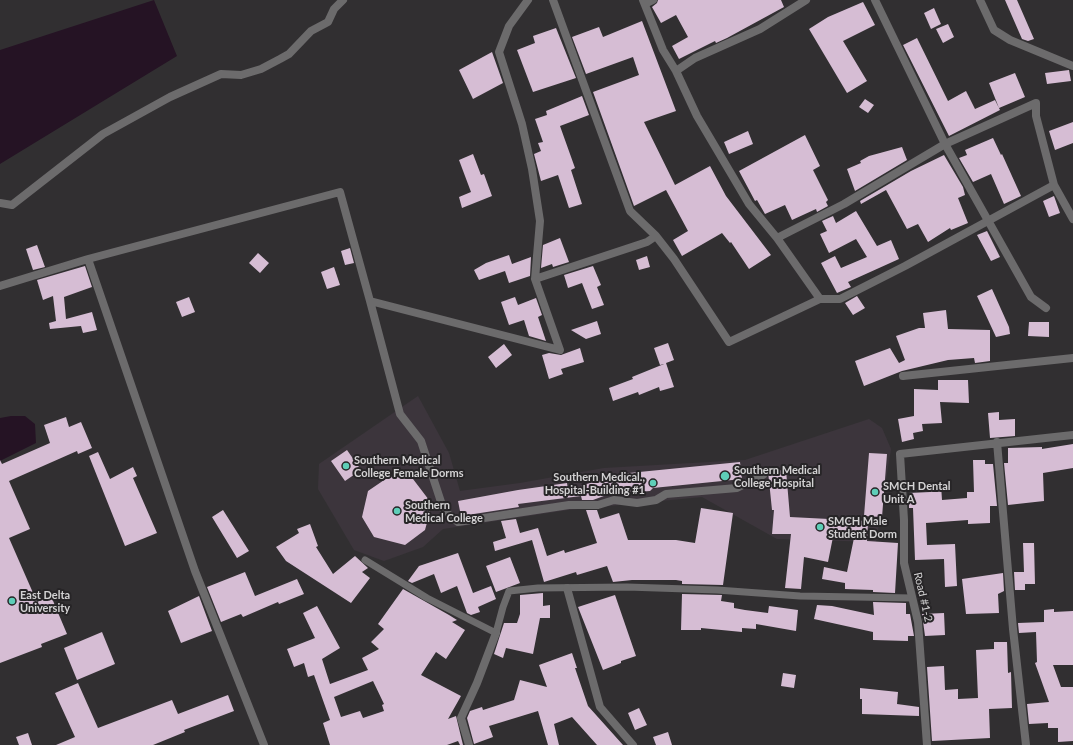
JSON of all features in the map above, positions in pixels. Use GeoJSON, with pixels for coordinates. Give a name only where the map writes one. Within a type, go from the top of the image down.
{"type":"FeatureCollection","features":[{"type":"Feature","properties":{"kind":"street"},"geometry":{"type":"LineString","coordinates":[[0,203],[12,205],[103,134],[170,97],[221,74],[241,75],[261,68],[289,54],[311,32],[328,22],[334,9],[343,0]]}},
{"type":"Feature","properties":{"kind":"street"},"geometry":{"type":"LineString","coordinates":[[370,301],[560,350],[535,279],[540,221],[532,170],[522,124],[499,52],[509,26],[528,0]]}},
{"type":"Feature","properties":{"kind":"street"},"geometry":{"type":"LineString","coordinates":[[554,0],[630,211],[656,236],[674,259],[729,342],[820,299],[840,299],[1054,185]]}},
{"type":"Feature","properties":{"kind":"street"},"geometry":{"type":"LineString","coordinates":[[652,0],[644,2],[663,50],[676,71],[697,116],[745,197],[777,238],[820,299]]}},
{"type":"Feature","properties":{"kind":"street"},"geometry":{"type":"LineString","coordinates":[[676,71],[695,58],[760,29],[806,0]]}},
{"type":"Feature","properties":{"kind":"street"},"geometry":{"type":"LineString","coordinates":[[875,0],[945,144],[1031,297],[1046,308]]}},
{"type":"Feature","properties":{"kind":"street"},"geometry":{"type":"LineString","coordinates":[[980,0],[994,30],[1010,40],[1073,66]]}},
{"type":"Feature","properties":{"kind":"street"},"geometry":{"type":"LineString","coordinates":[[777,238],[844,204],[945,144],[1036,103],[1036,116],[1054,185],[1073,220]]}},
{"type":"Feature","properties":{"kind":"street"},"geometry":{"type":"LineString","coordinates":[[0,286],[88,259],[340,192],[400,414],[421,441],[444,511],[458,522],[569,505],[598,505],[614,500],[637,503],[656,500],[666,494],[737,488],[763,475]]}},
{"type":"Feature","properties":{"kind":"street"},"geometry":{"type":"LineString","coordinates":[[535,279],[647,242],[656,236]]}},
{"type":"Feature","properties":{"kind":"street"},"geometry":{"type":"LineString","coordinates":[[88,259],[195,571],[264,745]]}},
{"type":"Feature","properties":{"kind":"street"},"geometry":{"type":"LineString","coordinates":[[903,376],[1073,358]]}},
{"type":"Feature","properties":{"kind":"street"},"geometry":{"type":"LineString","coordinates":[[1026,745],[1013,629],[997,442],[1073,435]]}},
{"type":"Feature","properties":{"kind":"street","name":"Road #1-2"},"geometry":{"type":"LineString","coordinates":[[927,745],[918,622],[904,563],[904,520],[900,454],[997,442]]}},
{"type":"Feature","properties":{"kind":"street"},"geometry":{"type":"LineString","coordinates":[[567,588],[600,707],[633,745]]}},
{"type":"Feature","properties":{"kind":"street"},"geometry":{"type":"LineString","coordinates":[[469,745],[461,718],[477,683],[496,633]]}},
{"type":"Feature","properties":{"kind":"lane"},"geometry":{"type":"LineString","coordinates":[[365,560],[427,598],[496,633],[502,607],[509,591],[538,588],[626,587],[717,590],[800,596],[912,598]]}},
{"type":"Feature","properties":{"kind":"shaded area"},"geometry":{"type":"Polygon","coordinates":[[[154,0],[177,56],[0,164],[0,50],[154,0]]]}},
{"type":"Feature","properties":{"kind":"shaded area","name":"Southern Medical College Hospital"},"geometry":{"type":"Polygon","coordinates":[[[418,396],[449,453],[460,491],[520,483],[604,468],[745,460],[869,419],[882,428],[891,449],[876,542],[777,539],[702,497],[568,510],[443,529],[423,547],[384,561],[354,550],[318,489],[319,464],[418,396]]]}},
{"type":"Feature","properties":{"kind":"shaded area"},"geometry":{"type":"Polygon","coordinates":[[[25,416],[35,424],[36,443],[0,461],[0,418],[25,416]]]}},
{"type":"Feature","properties":{"kind":"building"},"geometry":{"type":"Polygon","coordinates":[[[658,0],[781,0],[784,7],[727,38],[716,43],[715,41],[679,59],[672,46],[688,37],[676,15],[661,23],[652,7],[658,0]]]}},
{"type":"Feature","properties":{"kind":"building"},"geometry":{"type":"Polygon","coordinates":[[[1005,0],[1017,0],[1034,39],[1028,41],[1022,39],[1005,0]]]}},
{"type":"Feature","properties":{"kind":"building"},"geometry":{"type":"Polygon","coordinates":[[[863,2],[875,25],[843,41],[867,81],[847,93],[809,29],[828,17],[863,2]]]}},
{"type":"Feature","properties":{"kind":"building"},"geometry":{"type":"Polygon","coordinates":[[[934,8],[941,24],[931,29],[924,13],[934,8]]]}},
{"type":"Feature","properties":{"kind":"building"},"geometry":{"type":"Polygon","coordinates":[[[642,21],[676,111],[644,122],[675,185],[710,166],[726,196],[771,255],[749,269],[731,242],[730,243],[722,233],[682,256],[673,240],[688,231],[666,190],[634,206],[593,92],[639,75],[633,57],[586,74],[572,37],[599,27],[603,37],[642,21]]]}},
{"type":"Feature","properties":{"kind":"building"},"geometry":{"type":"Polygon","coordinates":[[[948,24],[954,37],[943,43],[936,29],[948,24]]]}},
{"type":"Feature","properties":{"kind":"building"},"geometry":{"type":"Polygon","coordinates":[[[556,28],[576,78],[533,92],[517,50],[535,43],[533,36],[556,28]]]}},
{"type":"Feature","properties":{"kind":"building"},"geometry":{"type":"Polygon","coordinates":[[[917,38],[948,101],[966,91],[975,109],[995,100],[1000,110],[949,136],[903,45],[917,38]]]}},
{"type":"Feature","properties":{"kind":"building"},"geometry":{"type":"Polygon","coordinates":[[[492,52],[503,83],[473,99],[459,70],[492,52]]]}},
{"type":"Feature","properties":{"kind":"building"},"geometry":{"type":"Polygon","coordinates":[[[1069,70],[1071,81],[1047,84],[1045,73],[1069,70]]]}},
{"type":"Feature","properties":{"kind":"building"},"geometry":{"type":"Polygon","coordinates":[[[1015,73],[1025,97],[999,108],[989,83],[1015,73]]]}},
{"type":"Feature","properties":{"kind":"building"},"geometry":{"type":"Polygon","coordinates":[[[582,96],[589,115],[560,126],[575,168],[571,170],[582,204],[569,208],[558,175],[541,181],[534,154],[541,151],[538,143],[543,142],[535,119],[547,115],[546,111],[582,96]]]}},
{"type":"Feature","properties":{"kind":"building"},"geometry":{"type":"Polygon","coordinates":[[[865,99],[874,105],[868,113],[859,107],[865,99]]]}},
{"type":"Feature","properties":{"kind":"building"},"geometry":{"type":"Polygon","coordinates":[[[1073,122],[1073,143],[1055,150],[1049,131],[1073,122]]]}},
{"type":"Feature","properties":{"kind":"building"},"geometry":{"type":"Polygon","coordinates":[[[748,131],[753,144],[729,154],[724,142],[748,131]]]}},
{"type":"Feature","properties":{"kind":"building"},"geometry":{"type":"Polygon","coordinates":[[[805,135],[820,166],[813,170],[828,200],[826,202],[828,206],[817,212],[816,209],[792,220],[785,205],[765,214],[757,200],[755,201],[739,171],[805,135]]]}},
{"type":"Feature","properties":{"kind":"building"},"geometry":{"type":"Polygon","coordinates":[[[993,138],[1021,196],[1004,204],[991,174],[973,182],[959,158],[967,155],[965,150],[993,138]]]}},
{"type":"Feature","properties":{"kind":"building"},"geometry":{"type":"Polygon","coordinates":[[[902,147],[907,160],[855,191],[847,169],[861,163],[860,161],[869,156],[902,147]]]}},
{"type":"Feature","properties":{"kind":"building"},"geometry":{"type":"Polygon","coordinates":[[[473,154],[481,175],[484,174],[492,196],[462,208],[459,197],[471,192],[459,160],[473,154]]]}},
{"type":"Feature","properties":{"kind":"building"},"geometry":{"type":"Polygon","coordinates":[[[944,155],[963,187],[965,195],[958,198],[968,223],[951,230],[950,228],[928,242],[918,224],[907,229],[886,190],[861,204],[860,201],[911,171],[944,155]]]}},
{"type":"Feature","properties":{"kind":"building"},"geometry":{"type":"Polygon","coordinates":[[[1054,196],[1060,213],[1049,217],[1043,201],[1054,196]]]}},
{"type":"Feature","properties":{"kind":"building"},"geometry":{"type":"Polygon","coordinates":[[[856,211],[877,246],[891,240],[899,259],[848,282],[851,287],[837,293],[821,263],[835,256],[841,268],[867,257],[856,239],[829,253],[820,234],[827,231],[822,221],[833,216],[836,223],[856,211]]]}},
{"type":"Feature","properties":{"kind":"building"},"geometry":{"type":"Polygon","coordinates":[[[987,231],[1000,257],[991,261],[977,235],[987,231]]]}},
{"type":"Feature","properties":{"kind":"building"},"geometry":{"type":"Polygon","coordinates":[[[560,238],[569,262],[553,267],[552,264],[541,268],[543,245],[560,238]]]}},
{"type":"Feature","properties":{"kind":"building"},"geometry":{"type":"Polygon","coordinates":[[[37,245],[45,267],[33,270],[26,249],[37,245]]]}},
{"type":"Feature","properties":{"kind":"building"},"geometry":{"type":"Polygon","coordinates":[[[350,248],[354,263],[345,265],[341,251],[350,248]]]}},
{"type":"Feature","properties":{"kind":"building"},"geometry":{"type":"Polygon","coordinates":[[[258,253],[269,263],[260,273],[249,263],[258,253]]]}},
{"type":"Feature","properties":{"kind":"building"},"geometry":{"type":"Polygon","coordinates":[[[509,255],[512,264],[531,257],[530,276],[509,283],[505,271],[479,280],[474,270],[486,263],[509,255]]]}},
{"type":"Feature","properties":{"kind":"building"},"geometry":{"type":"Polygon","coordinates":[[[647,256],[650,267],[639,270],[636,260],[647,256]]]}},
{"type":"Feature","properties":{"kind":"building"},"geometry":{"type":"Polygon","coordinates":[[[85,266],[92,287],[64,297],[66,319],[92,312],[97,330],[83,333],[81,326],[50,329],[49,323],[56,321],[53,296],[43,300],[37,280],[85,266]]]}},
{"type":"Feature","properties":{"kind":"building"},"geometry":{"type":"Polygon","coordinates":[[[593,266],[601,285],[597,287],[604,305],[592,309],[582,283],[568,288],[564,275],[593,266]]]}},
{"type":"Feature","properties":{"kind":"building"},"geometry":{"type":"Polygon","coordinates":[[[334,267],[340,285],[327,289],[321,272],[334,267]]]}},
{"type":"Feature","properties":{"kind":"building"},"geometry":{"type":"Polygon","coordinates":[[[992,289],[1009,327],[1010,334],[996,337],[977,296],[992,289]]]}},
{"type":"Feature","properties":{"kind":"building"},"geometry":{"type":"Polygon","coordinates":[[[857,296],[865,308],[853,315],[845,303],[857,296]]]}},
{"type":"Feature","properties":{"kind":"building"},"geometry":{"type":"Polygon","coordinates":[[[189,297],[195,312],[182,317],[176,302],[189,297]]]}},
{"type":"Feature","properties":{"kind":"building"},"geometry":{"type":"Polygon","coordinates":[[[515,297],[518,305],[536,298],[542,315],[538,317],[546,341],[529,336],[524,320],[509,325],[501,302],[515,297]]]}},
{"type":"Feature","properties":{"kind":"building"},"geometry":{"type":"Polygon","coordinates":[[[946,310],[948,329],[990,330],[990,361],[975,363],[974,358],[948,360],[902,371],[864,386],[855,361],[890,348],[899,363],[905,360],[896,336],[919,328],[925,328],[923,313],[946,310]]]}},
{"type":"Feature","properties":{"kind":"building"},"geometry":{"type":"Polygon","coordinates":[[[597,321],[601,334],[586,339],[571,330],[597,321]]]}},
{"type":"Feature","properties":{"kind":"building"},"geometry":{"type":"Polygon","coordinates":[[[1029,322],[1049,322],[1049,337],[1028,336],[1029,322]]]}},
{"type":"Feature","properties":{"kind":"building"},"geometry":{"type":"Polygon","coordinates":[[[668,343],[674,360],[666,363],[674,387],[660,391],[659,387],[639,395],[638,392],[613,401],[609,388],[633,379],[632,377],[664,364],[660,365],[654,348],[668,343]]]}},
{"type":"Feature","properties":{"kind":"building"},"geometry":{"type":"Polygon","coordinates":[[[504,344],[512,355],[496,368],[488,357],[504,344]]]}},
{"type":"Feature","properties":{"kind":"building"},"geometry":{"type":"Polygon","coordinates":[[[580,348],[584,362],[561,369],[563,374],[549,379],[542,355],[549,353],[561,355],[580,348]]]}},
{"type":"Feature","properties":{"kind":"building"},"geometry":{"type":"Polygon","coordinates":[[[938,380],[968,380],[969,403],[940,402],[942,423],[922,424],[923,431],[913,433],[914,439],[902,442],[898,419],[914,416],[914,389],[938,390],[938,380]]]}},
{"type":"Feature","properties":{"kind":"building"},"geometry":{"type":"Polygon","coordinates":[[[999,412],[999,420],[1015,419],[1015,436],[990,438],[988,413],[999,412]]]}},
{"type":"Feature","properties":{"kind":"building"},"geometry":{"type":"Polygon","coordinates":[[[66,417],[69,427],[81,422],[92,448],[78,454],[77,451],[9,481],[30,529],[9,538],[37,602],[51,596],[67,634],[41,644],[42,647],[0,663],[0,460],[2,464],[50,443],[44,425],[66,417]]]}},
{"type":"Feature","properties":{"kind":"building"},"geometry":{"type":"Polygon","coordinates":[[[1073,444],[1073,468],[1043,473],[1044,501],[1008,505],[1004,463],[1008,463],[1008,448],[1042,447],[1042,449],[1073,444]]]}},
{"type":"Feature","properties":{"kind":"building","name":"Southern Medical College Female Dorms"},"geometry":{"type":"Polygon","coordinates":[[[347,450],[361,470],[345,481],[331,461],[347,450]]]}},
{"type":"Feature","properties":{"kind":"building"},"geometry":{"type":"Polygon","coordinates":[[[98,452],[110,479],[133,467],[137,476],[133,478],[157,533],[125,546],[89,456],[98,452]]]}},
{"type":"Feature","properties":{"kind":"building","name":"SMCH Dental Unit A"},"geometry":{"type":"Polygon","coordinates":[[[869,453],[887,454],[882,517],[864,516],[869,453]]]}},
{"type":"Feature","properties":{"kind":"building"},"geometry":{"type":"Polygon","coordinates":[[[973,460],[985,460],[985,464],[993,464],[997,506],[990,506],[990,523],[968,524],[968,520],[926,523],[927,545],[955,544],[957,586],[945,587],[944,559],[915,560],[913,508],[909,508],[909,493],[930,492],[930,486],[941,485],[942,500],[967,498],[967,492],[974,492],[973,460]]]}},
{"type":"Feature","properties":{"kind":"building"},"geometry":{"type":"Polygon","coordinates":[[[740,462],[742,479],[653,488],[650,491],[624,493],[609,486],[612,493],[593,500],[582,500],[581,496],[518,504],[519,507],[461,516],[458,501],[567,483],[568,490],[609,477],[609,475],[740,462]]]}},
{"type":"Feature","properties":{"kind":"building"},"geometry":{"type":"Polygon","coordinates":[[[786,470],[790,517],[868,521],[867,541],[898,543],[895,593],[873,592],[873,590],[845,589],[845,583],[822,579],[824,567],[847,572],[854,538],[833,537],[828,562],[804,557],[801,589],[785,588],[791,534],[772,534],[774,510],[772,510],[768,471],[786,470]]]}},
{"type":"Feature","properties":{"kind":"building","name":"Southern Medical College"},"geometry":{"type":"Polygon","coordinates":[[[390,476],[413,479],[432,504],[425,530],[405,545],[374,537],[362,517],[368,491],[390,476]]]}},
{"type":"Feature","properties":{"kind":"building"},"geometry":{"type":"Polygon","coordinates":[[[701,508],[733,513],[723,585],[682,584],[682,581],[676,580],[632,580],[613,582],[607,566],[577,575],[576,572],[544,582],[532,540],[495,551],[493,542],[506,538],[501,521],[516,519],[520,533],[538,528],[547,556],[564,550],[565,553],[597,543],[586,510],[597,510],[600,519],[619,513],[628,540],[676,540],[695,543],[701,508]]]}},
{"type":"Feature","properties":{"kind":"building"},"geometry":{"type":"Polygon","coordinates":[[[223,510],[249,551],[237,558],[212,517],[223,510]]]}},
{"type":"Feature","properties":{"kind":"building"},"geometry":{"type":"Polygon","coordinates":[[[310,524],[318,546],[316,547],[333,574],[355,556],[368,568],[362,572],[370,578],[351,603],[286,561],[276,547],[299,533],[297,529],[310,524]]]}},
{"type":"Feature","properties":{"kind":"building"},"geometry":{"type":"Polygon","coordinates":[[[1023,543],[1034,543],[1035,584],[1025,584],[1025,590],[1015,590],[1014,572],[1024,572],[1023,543]]]}},
{"type":"Feature","properties":{"kind":"building"},"geometry":{"type":"Polygon","coordinates":[[[458,553],[473,593],[491,586],[496,599],[478,607],[480,612],[471,615],[467,613],[457,586],[441,593],[434,574],[412,583],[408,581],[419,566],[458,553]]]}},
{"type":"Feature","properties":{"kind":"building"},"geometry":{"type":"Polygon","coordinates":[[[510,557],[520,583],[496,592],[486,566],[510,557]]]}},
{"type":"Feature","properties":{"kind":"building"},"geometry":{"type":"Polygon","coordinates":[[[245,572],[255,596],[297,579],[304,594],[279,604],[278,602],[243,617],[241,614],[221,622],[207,587],[245,572]]]}},
{"type":"Feature","properties":{"kind":"building"},"geometry":{"type":"Polygon","coordinates":[[[1003,573],[1004,591],[998,594],[999,613],[966,614],[962,579],[1003,573]]]}},
{"type":"Feature","properties":{"kind":"building"},"geometry":{"type":"Polygon","coordinates":[[[403,589],[457,620],[452,622],[465,630],[446,659],[436,652],[421,675],[461,696],[448,719],[456,716],[463,745],[460,745],[458,741],[447,745],[330,745],[323,723],[330,720],[314,675],[308,677],[304,663],[294,667],[287,649],[315,638],[303,613],[317,606],[340,648],[322,659],[330,684],[368,670],[362,658],[379,649],[371,642],[384,629],[378,624],[403,589]],[[373,681],[334,697],[341,717],[360,711],[363,718],[384,711],[382,705],[384,704],[373,681]]]}},
{"type":"Feature","properties":{"kind":"building"},"geometry":{"type":"Polygon","coordinates":[[[543,593],[543,606],[550,605],[550,618],[540,618],[533,654],[506,648],[503,658],[494,654],[504,623],[517,623],[520,614],[520,595],[543,593]]]}},
{"type":"Feature","properties":{"kind":"building"},"geometry":{"type":"Polygon","coordinates":[[[682,594],[722,595],[721,601],[734,603],[734,608],[745,610],[768,613],[769,606],[798,610],[796,631],[756,624],[756,629],[742,628],[742,632],[701,628],[701,630],[681,630],[682,594]]]}},
{"type":"Feature","properties":{"kind":"building"},"geometry":{"type":"Polygon","coordinates":[[[615,595],[636,656],[621,661],[621,663],[603,670],[578,607],[615,595]]]}},
{"type":"Feature","properties":{"kind":"building"},"geometry":{"type":"Polygon","coordinates":[[[199,596],[212,631],[181,643],[168,611],[199,596]]]}},
{"type":"Feature","properties":{"kind":"building"},"geometry":{"type":"Polygon","coordinates":[[[873,602],[906,603],[906,614],[910,614],[914,636],[908,636],[908,641],[873,640],[873,632],[814,619],[817,605],[832,606],[874,615],[873,602]]]}},
{"type":"Feature","properties":{"kind":"building"},"geometry":{"type":"Polygon","coordinates":[[[1054,609],[1054,612],[1073,611],[1073,665],[1053,665],[1061,687],[1073,687],[1073,741],[1058,742],[1058,728],[1048,728],[1048,723],[1029,724],[1027,704],[1049,702],[1035,663],[1037,662],[1036,632],[1019,633],[1018,623],[1044,622],[1044,610],[1054,609]]]}},
{"type":"Feature","properties":{"kind":"building"},"geometry":{"type":"Polygon","coordinates":[[[944,613],[945,635],[925,636],[922,614],[944,613]]]}},
{"type":"Feature","properties":{"kind":"building"},"geometry":{"type":"Polygon","coordinates":[[[102,632],[115,664],[77,680],[64,648],[102,632]]]}},
{"type":"Feature","properties":{"kind":"building"},"geometry":{"type":"Polygon","coordinates":[[[994,642],[1007,642],[1008,673],[1011,672],[1012,708],[989,709],[990,738],[932,741],[927,667],[944,666],[945,690],[958,689],[958,699],[978,698],[976,650],[994,649],[994,642]]]}},
{"type":"Feature","properties":{"kind":"building"},"geometry":{"type":"Polygon","coordinates":[[[572,653],[577,668],[575,668],[588,706],[623,745],[597,745],[572,717],[554,724],[559,745],[548,745],[538,711],[489,726],[493,737],[474,744],[467,718],[470,711],[482,707],[483,710],[514,700],[520,680],[547,687],[539,665],[572,653]]]}},
{"type":"Feature","properties":{"kind":"building"},"geometry":{"type":"Polygon","coordinates":[[[783,673],[796,675],[794,688],[781,686],[783,673]]]}},
{"type":"Feature","properties":{"kind":"building"},"geometry":{"type":"Polygon","coordinates":[[[78,683],[98,728],[172,700],[178,714],[228,695],[234,711],[184,730],[185,732],[153,745],[56,745],[75,737],[55,693],[78,683]]]}},
{"type":"Feature","properties":{"kind":"building"},"geometry":{"type":"Polygon","coordinates":[[[860,688],[898,692],[897,704],[919,707],[919,716],[862,714],[860,688]]]}},
{"type":"Feature","properties":{"kind":"building"},"geometry":{"type":"Polygon","coordinates":[[[639,708],[647,725],[635,730],[628,713],[639,708]]]}},
{"type":"Feature","properties":{"kind":"building"},"geometry":{"type":"Polygon","coordinates":[[[668,732],[672,745],[656,745],[653,737],[668,732]]]}},
{"type":"Feature","properties":{"kind":"building"},"geometry":{"type":"Polygon","coordinates":[[[28,733],[32,745],[19,745],[16,737],[28,733]]]}},
{"type":"Feature","properties":{"kind":"place","name":"Southern Medical College Female Dorms"},"geometry":{"type":"Point","coordinates":[346,466]}},
{"type":"Feature","properties":{"kind":"place","name":"Southern Medical College Hospital"},"geometry":{"type":"Point","coordinates":[725,476]}},
{"type":"Feature","properties":{"kind":"place","name":"Southern Medical., Hospital-Building #1"},"geometry":{"type":"Point","coordinates":[653,483]}},
{"type":"Feature","properties":{"kind":"place","name":"SMCH Dental Unit A"},"geometry":{"type":"Point","coordinates":[875,492]}},
{"type":"Feature","properties":{"kind":"place","name":"Southern Medical College"},"geometry":{"type":"Point","coordinates":[397,511]}},
{"type":"Feature","properties":{"kind":"place","name":"SMCH Male Student Dorm"},"geometry":{"type":"Point","coordinates":[820,527]}},
{"type":"Feature","properties":{"kind":"place","name":"East Delta University"},"geometry":{"type":"Point","coordinates":[12,601]}}]}
